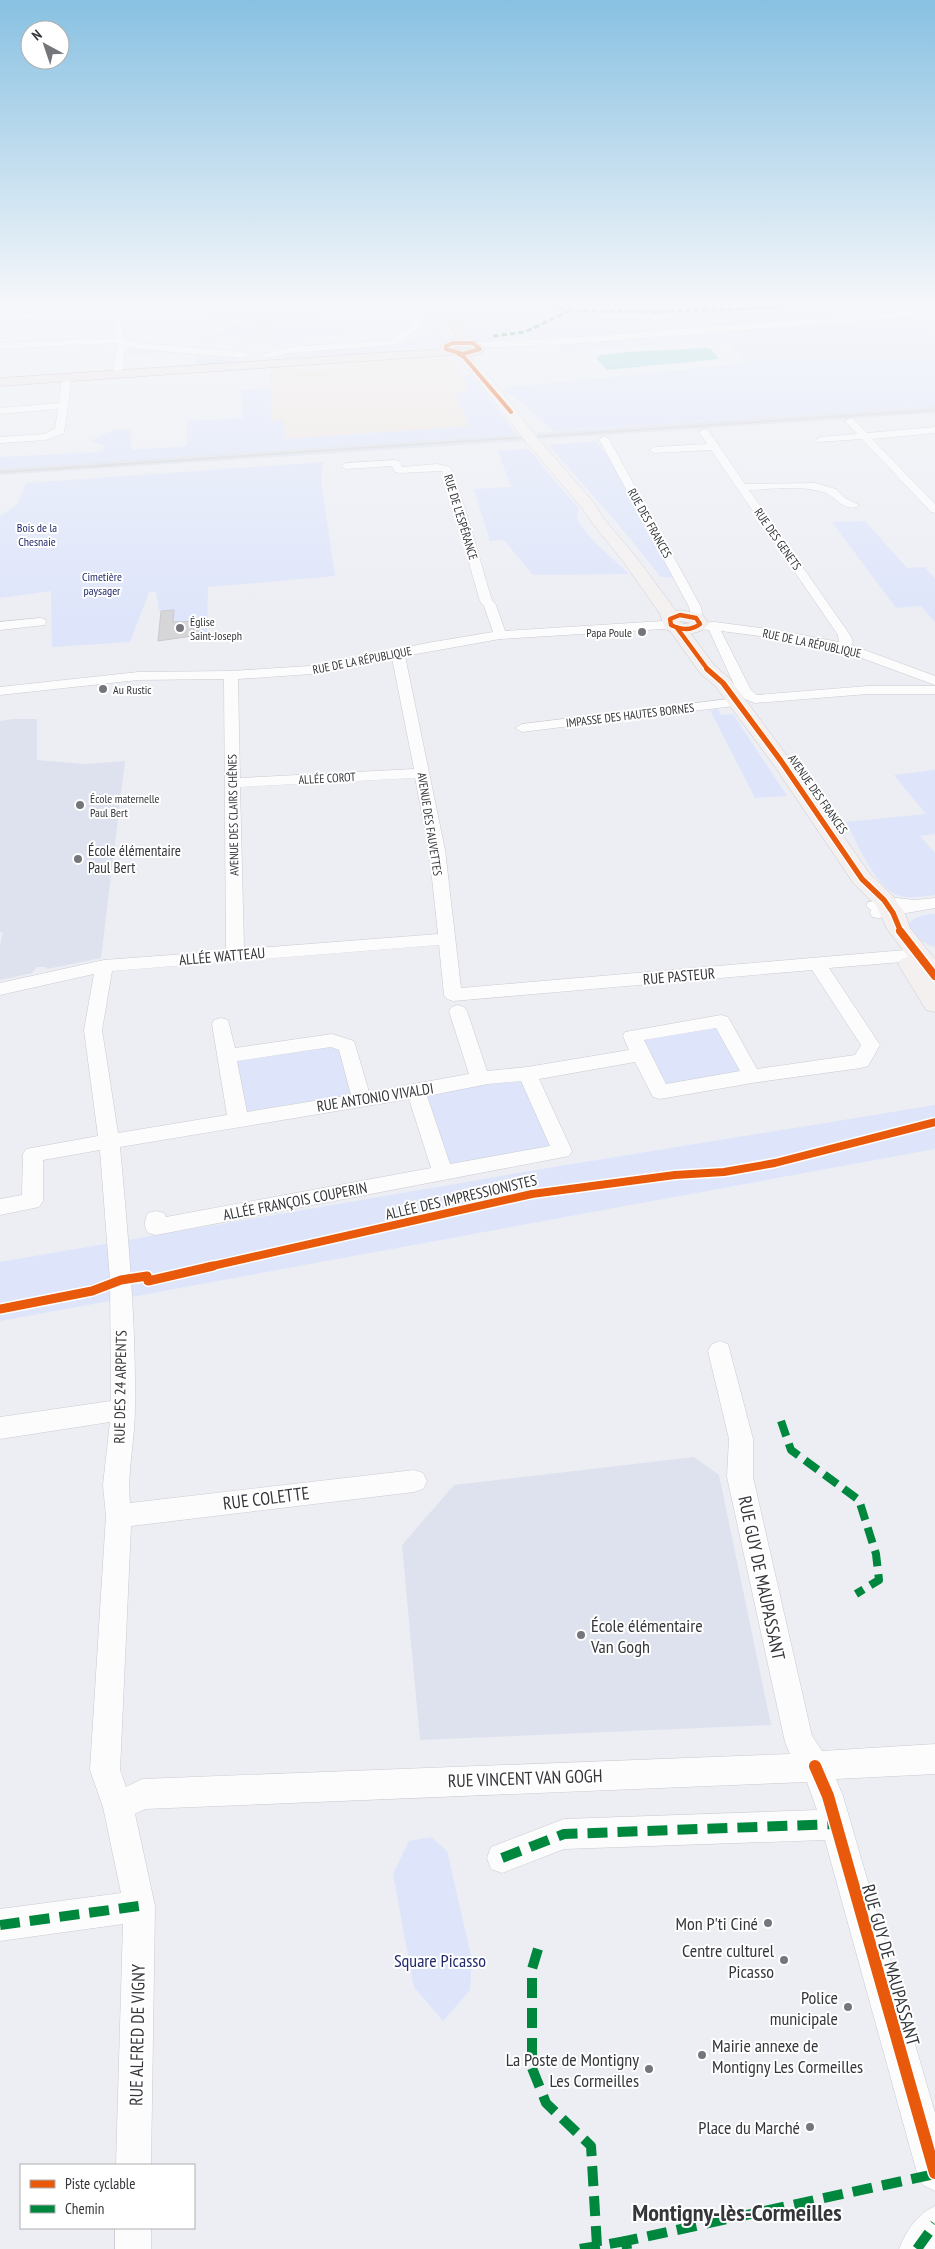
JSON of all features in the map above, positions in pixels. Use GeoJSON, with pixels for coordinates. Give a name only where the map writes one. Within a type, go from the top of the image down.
{"type":"FeatureCollection","features":[{"type":"Feature","properties":{"kind":"main road","name":"AVENUE DES FRANCES"},"geometry":{"type":"LineString","coordinates":[[509,411],[632,561],[688,622],[707,669],[746,701],[862,879],[864,888],[883,909],[909,952],[935,1004]]}},
{"type":"Feature","properties":{"kind":"main road","name":"AVENUE DES FRANCES"},"geometry":{"type":"LineString","coordinates":[[909,952],[935,976]]}},
{"type":"Feature","properties":{"kind":"street"},"geometry":{"type":"LineString","coordinates":[[0,440],[54,435],[60,431],[62,411]]}},
{"type":"Feature","properties":{"kind":"street"},"geometry":{"type":"LineString","coordinates":[[850,421],[935,510]]}},
{"type":"Feature","properties":{"kind":"street"},"geometry":{"type":"LineString","coordinates":[[821,440],[935,430]]}},
{"type":"Feature","properties":{"kind":"street","name":"RUE DES GENETS"},"geometry":{"type":"LineString","coordinates":[[704,432],[844,635],[846,642],[843,647]]}},
{"type":"Feature","properties":{"kind":"street","name":"RUE DES FRANCES"},"geometry":{"type":"LineString","coordinates":[[604,439],[688,622]]}},
{"type":"Feature","properties":{"kind":"street"},"geometry":{"type":"LineString","coordinates":[[654,450],[714,447]]}},
{"type":"Feature","properties":{"kind":"street","name":"RUE DE L'ESPÉRANCE"},"geometry":{"type":"LineString","coordinates":[[346,466],[395,463],[399,470],[437,467],[446,469],[458,501],[463,526],[486,601],[490,605],[500,635]]}},
{"type":"Feature","properties":{"kind":"street"},"geometry":{"type":"LineString","coordinates":[[742,487],[809,485],[832,491],[841,500],[853,505]]}},
{"type":"Feature","properties":{"kind":"street"},"geometry":{"type":"LineString","coordinates":[[0,626],[40,622]]}},
{"type":"Feature","properties":{"kind":"street","name":"RUE DE LA RÉPUBLIQUE"},"geometry":{"type":"LineString","coordinates":[[0,691],[120,678],[231,676],[326,669],[500,635],[688,622],[775,634],[843,647],[935,681]]}},
{"type":"Feature","properties":{"kind":"street","name":"AVENUE DES FRANCES"},"geometry":{"type":"LineString","coordinates":[[688,622],[715,630],[733,667],[737,681],[747,694],[746,701]]}},
{"type":"Feature","properties":{"kind":"street","name":"AVENUE DES FAUVETTES"},"geometry":{"type":"LineString","coordinates":[[398,654],[437,850],[446,939],[456,1003],[480,1079]]}},
{"type":"Feature","properties":{"kind":"street","name":"AVENUE DES CLAIRS CHÊNES"},"geometry":{"type":"LineString","coordinates":[[231,676],[235,955]]}},
{"type":"Feature","properties":{"kind":"street","name":"IMPASSE DES HAUTES BORNES"},"geometry":{"type":"LineString","coordinates":[[522,728],[746,701],[868,690],[935,690]]}},
{"type":"Feature","properties":{"kind":"street","name":"ALLÉE COROT"},"geometry":{"type":"LineString","coordinates":[[233,783],[422,773]]}},
{"type":"Feature","properties":{"kind":"street"},"geometry":{"type":"LineString","coordinates":[[883,909],[935,903]]}},
{"type":"Feature","properties":{"kind":"street","name":"ALLÉE WATTEAU"},"geometry":{"type":"LineString","coordinates":[[0,989],[104,966],[446,939]]}},
{"type":"Feature","properties":{"kind":"street"},"geometry":{"type":"LineString","coordinates":[[909,952],[935,984]]}},
{"type":"Feature","properties":{"kind":"street","name":"RUE PASTEUR"},"geometry":{"type":"LineString","coordinates":[[456,1003],[817,964],[909,952]]}},
{"type":"Feature","properties":{"kind":"street"},"geometry":{"type":"LineString","coordinates":[[752,1076],[721,1020],[632,1036],[660,1092],[752,1076],[861,1061],[872,1046],[817,964]]}},
{"type":"Feature","properties":{"kind":"street","name":"RUE DES 24 ARPENTS"},"geometry":{"type":"LineString","coordinates":[[104,966],[93,1030],[109,1141],[121,1280],[123,1410],[116,1485],[119,1516],[105,1770],[118,1807]]}},
{"type":"Feature","properties":{"kind":"street"},"geometry":{"type":"LineString","coordinates":[[222,1024],[238,1119]]}},
{"type":"Feature","properties":{"kind":"street"},"geometry":{"type":"LineString","coordinates":[[227,1056],[332,1040],[347,1046],[362,1100]]}},
{"type":"Feature","properties":{"kind":"street","name":"RUE ANTONIO VIVALDI"},"geometry":{"type":"LineString","coordinates":[[0,1207],[32,1201],[33,1154],[641,1054]]}},
{"type":"Feature","properties":{"kind":"street"},"geometry":{"type":"LineString","coordinates":[[416,1091],[443,1174],[562,1151],[527,1074]]}},
{"type":"Feature","properties":{"kind":"street","name":"ALLÉE FRANÇOIS COUPERIN"},"geometry":{"type":"LineString","coordinates":[[156,1218],[156,1227],[443,1174]]}},
{"type":"Feature","properties":{"kind":"street","name":"RUE GUY DE MAUPASSANT"},"geometry":{"type":"LineString","coordinates":[[720,1351],[741,1439],[740,1478],[799,1742],[815,1766],[828,1796],[935,2173]]}},
{"type":"Feature","properties":{"kind":"street"},"geometry":{"type":"LineString","coordinates":[[0,1428],[123,1410]]}},
{"type":"Feature","properties":{"kind":"street","name":"RUE COLETTE"},"geometry":{"type":"LineString","coordinates":[[119,1516],[414,1481]]}},
{"type":"Feature","properties":{"kind":"street","name":"RUE VINCENT VAN GOGH"},"geometry":{"type":"LineString","coordinates":[[118,1807],[142,1794],[815,1766],[935,1759]]}},
{"type":"Feature","properties":{"kind":"street","name":"RUE ALFRED DE VIGNY"},"geometry":{"type":"LineString","coordinates":[[118,1807],[139,1906],[134,2164]]}},
{"type":"Feature","properties":{"kind":"street"},"geometry":{"type":"LineString","coordinates":[[502,1858],[564,1834],[836,1824]]}},
{"type":"Feature","properties":{"kind":"street"},"geometry":{"type":"LineString","coordinates":[[0,1925],[139,1906]]}},
{"type":"Feature","properties":{"kind":"street"},"geometry":{"type":"LineString","coordinates":[[917,2249],[935,2224]]}},
{"type":"Feature","properties":{"kind":"street"},"geometry":{"type":"LineString","coordinates":[[132,2249],[133,2229]]}},
{"type":"Feature","properties":{"kind":"shaded area"},"geometry":{"type":"Polygon","coordinates":[[[271,411],[463,411],[470,426],[286,439],[271,422],[271,411]]]}},
{"type":"Feature","properties":{"kind":"shaded area"},"geometry":{"type":"Polygon","coordinates":[[[862,411],[935,411],[935,413],[542,439],[536,433],[862,411]]]}},
{"type":"Feature","properties":{"kind":"shaded area"},"geometry":{"type":"Polygon","coordinates":[[[516,434],[523,441],[0,475],[0,468],[516,434]]]}},
{"type":"Feature","properties":{"kind":"shaded area"},"geometry":{"type":"Polygon","coordinates":[[[37,719],[37,760],[85,764],[125,761],[101,958],[47,969],[45,967],[37,967],[32,973],[0,980],[0,945],[3,933],[0,932],[0,721],[37,719]]]}},
{"type":"Feature","properties":{"kind":"shaded area","name":"École élémentaire Van Gogh"},"geometry":{"type":"Polygon","coordinates":[[[694,1457],[719,1475],[771,1725],[420,1740],[402,1545],[454,1485],[694,1457]]]}},
{"type":"Feature","properties":{"kind":"green space"},"geometry":{"type":"Polygon","coordinates":[[[243,411],[271,411],[271,422],[283,419],[286,439],[469,426],[462,411],[499,411],[516,434],[0,468],[0,457],[101,452],[106,446],[90,441],[113,430],[130,429],[131,450],[187,446],[187,421],[243,418],[243,411]]]}},
{"type":"Feature","properties":{"kind":"green space"},"geometry":{"type":"Polygon","coordinates":[[[531,411],[859,411],[553,431],[531,411]]]}},
{"type":"Feature","properties":{"kind":"green space"},"geometry":{"type":"Polygon","coordinates":[[[596,441],[610,460],[676,578],[661,577],[614,519],[548,445],[596,441]]]}},
{"type":"Feature","properties":{"kind":"green space"},"geometry":{"type":"Polygon","coordinates":[[[528,449],[579,509],[577,517],[584,530],[629,574],[533,575],[504,540],[490,541],[474,489],[511,487],[498,451],[528,449]]]}},
{"type":"Feature","properties":{"kind":"green space","name":"Cimetière paysager"},"geometry":{"type":"Polygon","coordinates":[[[323,462],[321,482],[335,576],[208,587],[207,634],[199,635],[200,621],[173,622],[174,610],[159,611],[156,592],[149,592],[130,642],[52,647],[51,591],[0,598],[0,516],[18,503],[26,483],[323,462]]]}},
{"type":"Feature","properties":{"kind":"green space"},"geometry":{"type":"Polygon","coordinates":[[[865,521],[907,568],[925,567],[935,579],[935,622],[921,606],[896,608],[832,522],[865,521]]]}},
{"type":"Feature","properties":{"kind":"green space"},"geometry":{"type":"Polygon","coordinates":[[[717,709],[721,715],[733,714],[787,796],[755,798],[710,710],[717,709]]]}},
{"type":"Feature","properties":{"kind":"green space"},"geometry":{"type":"Polygon","coordinates":[[[935,770],[935,834],[920,836],[935,853],[935,895],[900,896],[891,892],[875,875],[846,822],[926,814],[894,775],[935,770]]]}},
{"type":"Feature","properties":{"kind":"green space"},"geometry":{"type":"Polygon","coordinates":[[[935,914],[935,947],[915,936],[909,923],[918,917],[935,914]]]}},
{"type":"Feature","properties":{"kind":"green space"},"geometry":{"type":"Polygon","coordinates":[[[721,1021],[752,1076],[660,1092],[632,1036],[721,1021]]]}},
{"type":"Feature","properties":{"kind":"green space"},"geometry":{"type":"Polygon","coordinates":[[[332,1040],[347,1046],[362,1100],[238,1119],[227,1056],[332,1040]]]}},
{"type":"Feature","properties":{"kind":"green space"},"geometry":{"type":"Polygon","coordinates":[[[527,1074],[562,1151],[443,1174],[416,1091],[527,1074]]]}},
{"type":"Feature","properties":{"kind":"green space"},"geometry":{"type":"Polygon","coordinates":[[[935,1105],[935,1149],[0,1321],[0,1262],[542,1169],[935,1105]]]}},
{"type":"Feature","properties":{"kind":"green space","name":"Square Picasso"},"geometry":{"type":"Polygon","coordinates":[[[431,1837],[447,1851],[472,1960],[470,1990],[443,2021],[414,1987],[393,1874],[409,1841],[431,1837]]]}},
{"type":"Feature","properties":{"kind":"building","name":"Église Saint-Joseph"},"geometry":{"type":"Polygon","coordinates":[[[174,610],[173,622],[200,621],[199,635],[158,641],[161,611],[174,610]]]}},
{"type":"Feature","properties":{"kind":"railway"},"geometry":{"type":"LineString","coordinates":[[94,466],[921,411]]}},
{"type":"Feature","properties":{"kind":"railway"},"geometry":{"type":"LineString","coordinates":[[0,472],[113,465]]}},
{"type":"Feature","properties":{"kind":"marked path"},"geometry":{"type":"LineString","coordinates":[[781,1421],[791,1450],[859,1500],[876,1554],[879,1580],[856,1594]]}},
{"type":"Feature","properties":{"kind":"marked path"},"geometry":{"type":"LineString","coordinates":[[502,1858],[564,1834],[836,1824]]}},
{"type":"Feature","properties":{"kind":"marked path"},"geometry":{"type":"LineString","coordinates":[[0,1925],[139,1906]]}},
{"type":"Feature","properties":{"kind":"marked path"},"geometry":{"type":"LineString","coordinates":[[538,1949],[532,1969],[532,2068],[546,2103],[591,2146],[597,2246]]}},
{"type":"Feature","properties":{"kind":"marked path"},"geometry":{"type":"LineString","coordinates":[[627,2249],[626,2241],[935,2174]]}},
{"type":"Feature","properties":{"kind":"marked path"},"geometry":{"type":"LineString","coordinates":[[917,2249],[935,2224]]}},
{"type":"Feature","properties":{"kind":"marked path"},"geometry":{"type":"LineString","coordinates":[[580,2249],[626,2241]]}},
{"type":"Feature","properties":{"kind":"cycle path"},"geometry":{"type":"LineString","coordinates":[[680,615],[696,618],[700,624],[697,627],[686,629],[671,625],[670,619],[680,615]]}},
{"type":"Feature","properties":{"kind":"cycle path"},"geometry":{"type":"LineString","coordinates":[[677,628],[707,669],[723,683],[781,761],[862,879],[884,900],[893,913],[899,929],[935,976]]}},
{"type":"Feature","properties":{"kind":"cycle path","name":"ALLÉE DES IMPRESSIONISTES"},"geometry":{"type":"LineString","coordinates":[[0,1309],[92,1291],[121,1280],[147,1276],[148,1281],[532,1194],[675,1175],[724,1172],[775,1163],[935,1122]]}},
{"type":"Feature","properties":{"kind":"cycle path"},"geometry":{"type":"LineString","coordinates":[[815,1766],[828,1796],[935,2173]]}},
{"type":"Feature","properties":{"kind":"place","name":"Église Saint-Joseph"},"geometry":{"type":"Point","coordinates":[180,628]}},
{"type":"Feature","properties":{"kind":"place","name":"Papa Poule"},"geometry":{"type":"Point","coordinates":[642,632]}},
{"type":"Feature","properties":{"kind":"place","name":"Au Rustic"},"geometry":{"type":"Point","coordinates":[103,689]}},
{"type":"Feature","properties":{"kind":"place","name":"École maternelle Paul Bert"},"geometry":{"type":"Point","coordinates":[80,805]}},
{"type":"Feature","properties":{"kind":"place","name":"École élémentaire Paul Bert"},"geometry":{"type":"Point","coordinates":[78,859]}},
{"type":"Feature","properties":{"kind":"place","name":"École élémentaire Van Gogh"},"geometry":{"type":"Point","coordinates":[581,1635]}},
{"type":"Feature","properties":{"kind":"place","name":"Mon P'ti Ciné"},"geometry":{"type":"Point","coordinates":[768,1923]}},
{"type":"Feature","properties":{"kind":"place","name":"Centre culturel Picasso"},"geometry":{"type":"Point","coordinates":[784,1960]}},
{"type":"Feature","properties":{"kind":"place","name":"Police municipale"},"geometry":{"type":"Point","coordinates":[848,2007]}},
{"type":"Feature","properties":{"kind":"place","name":"Mairie annexe de Montigny Les Cormeilles"},"geometry":{"type":"Point","coordinates":[702,2055]}},
{"type":"Feature","properties":{"kind":"place","name":"La Poste de Montigny Les Cormeilles"},"geometry":{"type":"Point","coordinates":[649,2069]}},
{"type":"Feature","properties":{"kind":"place","name":"Place du Marché"},"geometry":{"type":"Point","coordinates":[810,2127]}},
{"type":"Feature","properties":{"kind":"district","name":"Montigny-lès-Cormeilles"},"geometry":{"type":"Point","coordinates":[737,2212]}},
{"type":"Feature","properties":{"kind":"park label","name":"Bois de la Chesnaie"},"geometry":{"type":"Point","coordinates":[37,534]}}]}
